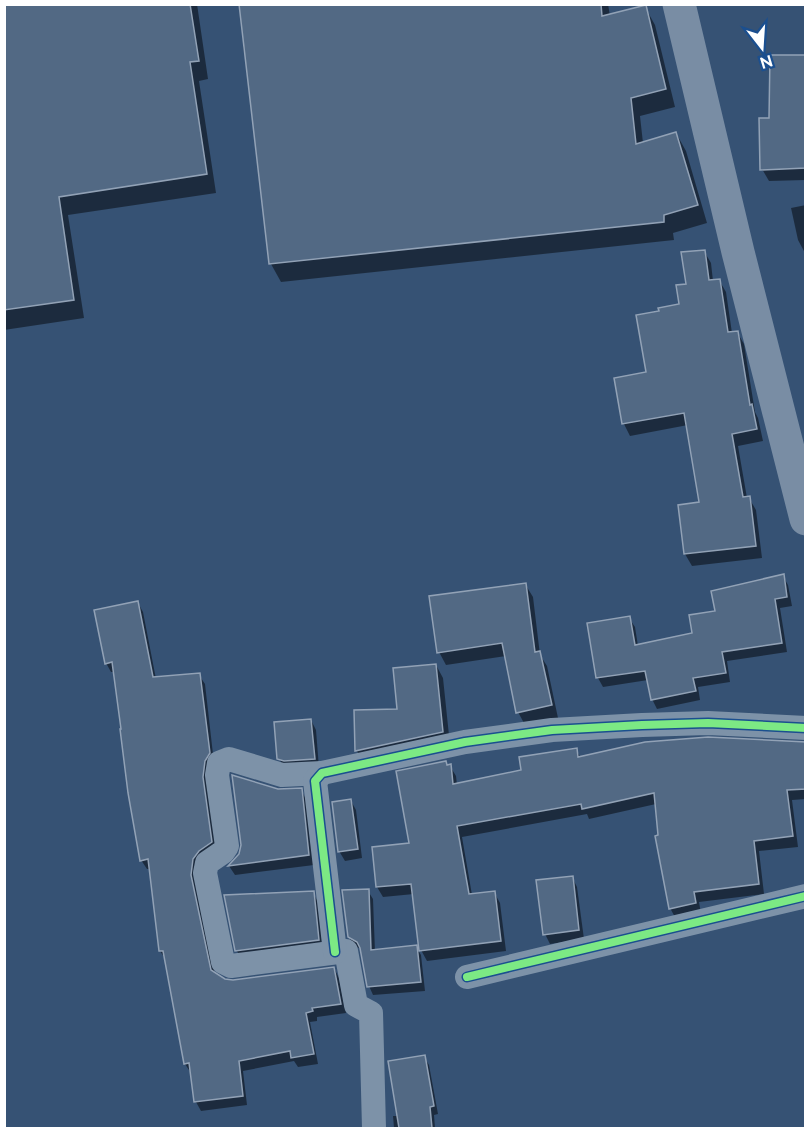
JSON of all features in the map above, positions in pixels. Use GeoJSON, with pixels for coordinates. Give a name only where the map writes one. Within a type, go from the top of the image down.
{"type":"FeatureCollection","features":[{"type":"Feature","properties":{"kind":"main road"},"geometry":{"type":"LineString","coordinates":[[679,4],[738,252],[799,464],[806,519]]}},
{"type":"Feature","properties":{"kind":"street"},"geometry":{"type":"LineString","coordinates":[[374,1128],[371,1013],[356,1005],[348,954],[343,950],[231,966],[223,962],[205,873],[207,863],[223,852],[226,846],[217,775],[218,765],[222,760],[229,759],[276,774],[322,773],[465,742],[552,730],[642,724],[708,723],[806,728]]}},
{"type":"Feature","properties":{"kind":"street"},"geometry":{"type":"LineString","coordinates":[[322,773],[315,781],[335,952]]}},
{"type":"Feature","properties":{"kind":"street"},"geometry":{"type":"LineString","coordinates":[[467,977],[806,896]]}},
{"type":"Feature","properties":{"kind":"building"},"geometry":{"type":"Polygon","coordinates":[[[4,4],[190,4],[199,61],[190,62],[207,174],[59,197],[74,300],[4,310],[4,4]]]}},
{"type":"Feature","properties":{"kind":"building"},"geometry":{"type":"Polygon","coordinates":[[[239,4],[601,4],[602,16],[646,5],[666,89],[631,98],[636,144],[676,132],[698,205],[664,215],[664,222],[269,264],[239,4]]]}},
{"type":"Feature","properties":{"kind":"building"},"geometry":{"type":"Polygon","coordinates":[[[770,55],[806,55],[806,168],[760,170],[759,118],[769,118],[770,55]]]}},
{"type":"Feature","properties":{"kind":"building"},"geometry":{"type":"Polygon","coordinates":[[[705,250],[709,280],[720,279],[728,332],[738,331],[750,405],[752,404],[757,429],[732,434],[743,497],[750,496],[756,546],[684,554],[678,505],[699,502],[684,413],[622,424],[614,378],[646,372],[636,315],[659,311],[658,308],[679,304],[676,285],[686,284],[681,252],[705,250]]]}},
{"type":"Feature","properties":{"kind":"building"},"geometry":{"type":"Polygon","coordinates":[[[784,574],[787,597],[775,599],[782,643],[722,652],[726,673],[693,678],[696,691],[651,700],[645,671],[596,678],[587,623],[630,616],[635,645],[692,633],[689,615],[715,611],[711,591],[784,574]]]}},
{"type":"Feature","properties":{"kind":"building"},"geometry":{"type":"Polygon","coordinates":[[[526,583],[535,652],[540,651],[552,705],[516,713],[502,643],[437,653],[429,596],[526,583]]]}},
{"type":"Feature","properties":{"kind":"building"},"geometry":{"type":"Polygon","coordinates":[[[138,601],[153,677],[200,673],[210,753],[205,761],[203,777],[212,842],[199,851],[193,859],[191,875],[211,970],[225,979],[233,980],[334,967],[341,1004],[312,1008],[313,1011],[306,1013],[314,1054],[291,1058],[290,1051],[239,1061],[243,1096],[194,1102],[189,1063],[184,1064],[163,951],[159,951],[148,859],[140,861],[128,793],[112,662],[105,664],[94,610],[138,601]]]}},
{"type":"Feature","properties":{"kind":"building"},"geometry":{"type":"Polygon","coordinates":[[[436,664],[443,732],[355,751],[354,710],[397,709],[393,668],[436,664]]]}},
{"type":"Feature","properties":{"kind":"building"},"geometry":{"type":"Polygon","coordinates":[[[311,719],[315,759],[284,761],[277,759],[274,722],[311,719]]]}},
{"type":"Feature","properties":{"kind":"building"},"geometry":{"type":"Polygon","coordinates":[[[708,737],[806,742],[806,789],[787,790],[793,836],[754,841],[759,884],[694,892],[696,903],[669,909],[655,836],[658,835],[654,793],[582,809],[581,804],[457,826],[469,894],[495,891],[501,941],[419,951],[411,884],[376,887],[372,847],[409,843],[396,771],[446,761],[447,765],[451,764],[453,784],[521,770],[519,757],[577,748],[578,757],[645,742],[708,737]]]}},
{"type":"Feature","properties":{"kind":"building"},"geometry":{"type":"Polygon","coordinates":[[[232,775],[278,789],[302,788],[309,855],[228,866],[239,854],[241,845],[232,775]]]}},
{"type":"Feature","properties":{"kind":"building"},"geometry":{"type":"Polygon","coordinates":[[[351,799],[358,849],[338,852],[332,802],[351,799]]]}},
{"type":"Feature","properties":{"kind":"building"},"geometry":{"type":"Polygon","coordinates":[[[573,876],[579,930],[543,935],[536,880],[573,876]]]}},
{"type":"Feature","properties":{"kind":"building"},"geometry":{"type":"Polygon","coordinates":[[[369,889],[371,950],[417,945],[421,982],[367,987],[360,948],[357,942],[348,937],[342,890],[369,889]]]}},
{"type":"Feature","properties":{"kind":"building"},"geometry":{"type":"Polygon","coordinates":[[[314,891],[319,940],[235,951],[224,895],[314,891]]]}},
{"type":"Feature","properties":{"kind":"building"},"geometry":{"type":"Polygon","coordinates":[[[425,1055],[434,1106],[430,1107],[432,1128],[399,1128],[388,1061],[425,1055]]]}},
{"type":"Feature","properties":{"kind":"cycle path"},"geometry":{"type":"LineString","coordinates":[[335,952],[315,781],[322,773],[465,742],[552,730],[708,723],[806,728]]}},
{"type":"Feature","properties":{"kind":"cycle path"},"geometry":{"type":"LineString","coordinates":[[467,977],[806,896]]}}]}
